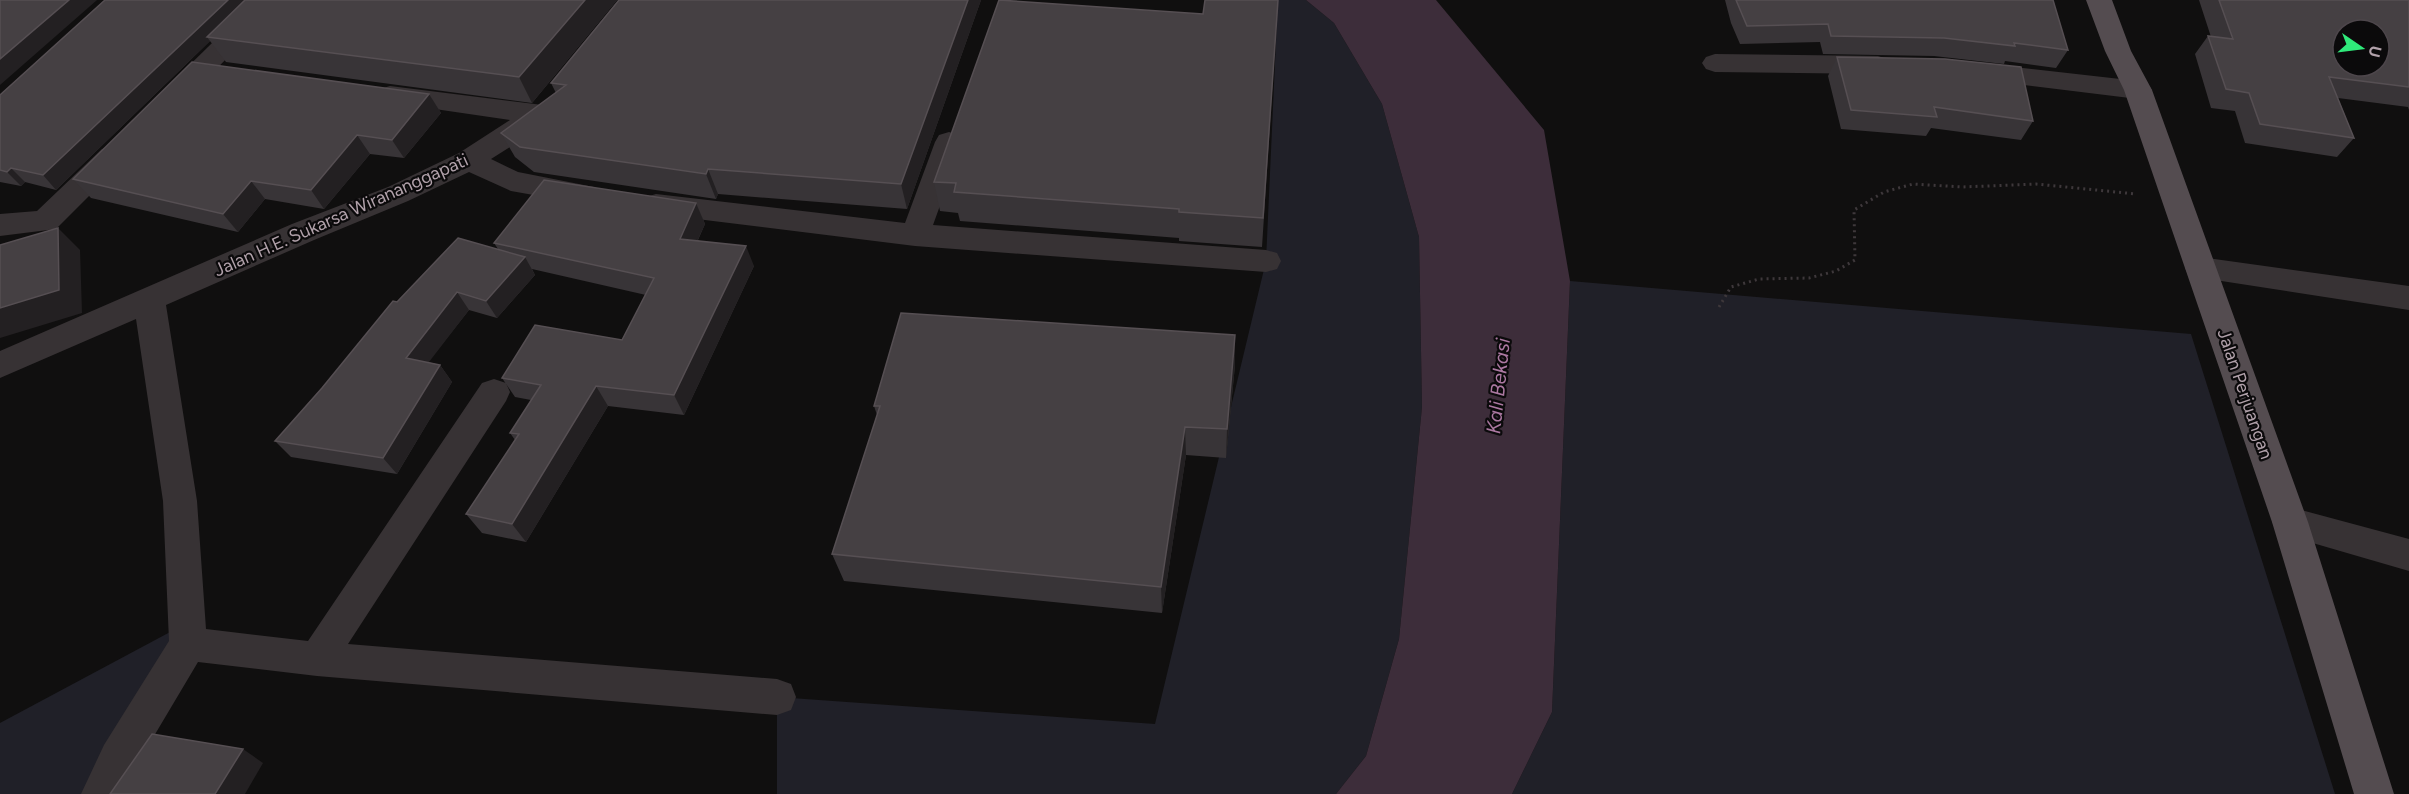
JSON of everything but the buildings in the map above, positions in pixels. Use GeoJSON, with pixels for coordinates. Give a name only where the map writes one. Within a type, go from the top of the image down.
{"type":"FeatureCollection","features":[{"type":"Feature","properties":{"kind":"main road","name":"Jalan Perjuangan"},"geometry":{"type":"LineString","coordinates":[[2099,0],[2118,51],[2138,90],[2290,522],[2374,794]]}},
{"type":"Feature","properties":{"kind":"street"},"geometry":{"type":"LineString","coordinates":[[157,112],[271,0]]}},
{"type":"Feature","properties":{"kind":"street"},"geometry":{"type":"LineString","coordinates":[[1715,63],[1900,66]]}},
{"type":"Feature","properties":{"kind":"street"},"geometry":{"type":"LineString","coordinates":[[1957,69],[2138,90]]}},
{"type":"Feature","properties":{"kind":"street"},"geometry":{"type":"LineString","coordinates":[[200,70],[235,75]]}},
{"type":"Feature","properties":{"kind":"street","name":"Jalan H.E. Sukarsa Wirananggapati"},"geometry":{"type":"LineString","coordinates":[[0,365],[149,299],[398,194],[469,160],[547,106],[364,92]]}},
{"type":"Feature","properties":{"kind":"street"},"geometry":{"type":"LineString","coordinates":[[915,235],[959,113]]}},
{"type":"Feature","properties":{"kind":"street"},"geometry":{"type":"LineString","coordinates":[[0,225],[45,221],[131,137]]}},
{"type":"Feature","properties":{"kind":"street"},"geometry":{"type":"LineString","coordinates":[[469,160],[511,181],[623,199],[915,235],[1266,261]]}},
{"type":"Feature","properties":{"kind":"street"},"geometry":{"type":"LineString","coordinates":[[2200,268],[2409,298]]}},
{"type":"Feature","properties":{"kind":"street"},"geometry":{"type":"LineString","coordinates":[[101,794],[118,759],[188,644],[180,501],[149,299]]}},
{"type":"Feature","properties":{"kind":"street"},"geometry":{"type":"LineString","coordinates":[[317,658],[494,392]]}},
{"type":"Feature","properties":{"kind":"street"},"geometry":{"type":"LineString","coordinates":[[2290,522],[2409,555]]}},
{"type":"Feature","properties":{"kind":"street"},"geometry":{"type":"LineString","coordinates":[[188,644],[317,658],[777,697]]}},
{"type":"Feature","properties":{"kind":"path"},"geometry":{"type":"LineString","coordinates":[[1719,307],[1731,287],[1759,279],[1809,278],[1836,271],[1856,260],[1854,210],[1884,192],[1913,184],[1962,187],[2036,184],[2117,192]]}},
{"type":"Feature","properties":{"kind":"shaded area"},"geometry":{"type":"Polygon","coordinates":[[[1259,0],[1306,0],[1334,23],[1382,104],[1419,237],[1422,407],[1399,639],[1366,756],[1336,794],[777,794],[777,697],[1155,724],[1266,261],[1277,19],[1259,0]]]}},
{"type":"Feature","properties":{"kind":"shaded area"},"geometry":{"type":"Polygon","coordinates":[[[1570,281],[2191,334],[2335,794],[1512,794],[1552,712],[1570,281]]]}},
{"type":"Feature","properties":{"kind":"shaded area"},"geometry":{"type":"Polygon","coordinates":[[[187,623],[107,794],[0,794],[0,723],[187,623]]]}},
{"type":"Feature","properties":{"kind":"water","name":"Kali Bekasi"},"geometry":{"type":"Polygon","coordinates":[[[1306,0],[1436,0],[1544,130],[1570,281],[1552,712],[1512,794],[1336,794],[1366,756],[1399,639],[1422,407],[1419,237],[1382,104],[1334,23],[1306,0]]]}}]}
